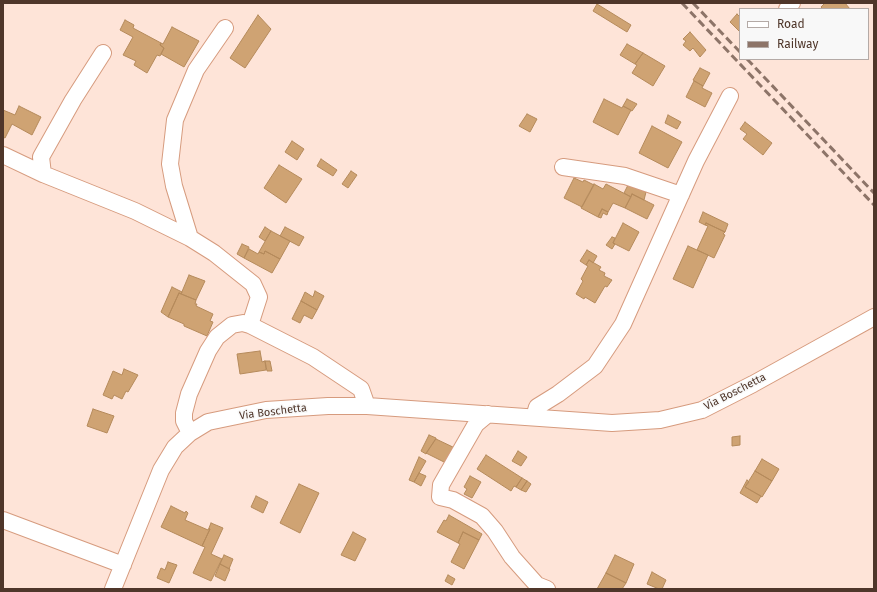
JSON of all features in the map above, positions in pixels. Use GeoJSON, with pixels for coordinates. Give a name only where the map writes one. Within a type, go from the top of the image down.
{"type":"FeatureCollection","features":[{"type":"Feature","properties":{"kind":"street"},"geometry":{"type":"LineString","coordinates":[[190,238],[174,186],[170,164],[175,120],[196,70],[225,28]]}},
{"type":"Feature","properties":{"kind":"street"},"geometry":{"type":"LineString","coordinates":[[43,174],[41,157],[73,100],[103,53]]}},
{"type":"Feature","properties":{"kind":"street"},"geometry":{"type":"LineString","coordinates":[[534,417],[537,406],[558,394],[595,366],[623,324],[696,161],[730,96]]}},
{"type":"Feature","properties":{"kind":"street"},"geometry":{"type":"LineString","coordinates":[[3,155],[43,174],[135,211],[190,238],[214,253],[253,284],[259,297],[250,325]]}},
{"type":"Feature","properties":{"kind":"street"},"geometry":{"type":"LineString","coordinates":[[563,167],[625,176],[681,195]]}},
{"type":"Feature","properties":{"kind":"street","name":"Via Boschetta"},"geometry":{"type":"LineString","coordinates":[[114,589],[161,470],[176,447],[190,433],[208,422],[266,410],[328,406],[368,406],[534,417],[612,424],[660,420],[702,410],[753,384],[874,317]]}},
{"type":"Feature","properties":{"kind":"street"},"geometry":{"type":"LineString","coordinates":[[190,433],[184,421],[184,413],[189,394],[208,351],[217,337],[232,325],[243,323],[250,325],[313,357],[361,389],[368,406]]}},
{"type":"Feature","properties":{"kind":"street"},"geometry":{"type":"LineString","coordinates":[[488,414],[476,424],[441,485],[440,497],[453,500],[482,516],[495,531],[512,557],[537,585],[547,589]]}},
{"type":"Feature","properties":{"kind":"street"},"geometry":{"type":"LineString","coordinates":[[3,520],[123,564]]}},
{"type":"Feature","properties":{"kind":"building"},"geometry":{"type":"Polygon","coordinates":[[[825,3],[845,3],[849,8],[822,8],[821,7],[825,3]]]}},
{"type":"Feature","properties":{"kind":"building"},"geometry":{"type":"Polygon","coordinates":[[[597,4],[631,25],[627,32],[593,11],[597,4]]]}},
{"type":"Feature","properties":{"kind":"building"},"geometry":{"type":"Polygon","coordinates":[[[737,14],[739,16],[739,31],[730,22],[737,14]]]}},
{"type":"Feature","properties":{"kind":"building"},"geometry":{"type":"Polygon","coordinates":[[[258,15],[271,29],[245,68],[230,58],[258,15]]]}},
{"type":"Feature","properties":{"kind":"building"},"geometry":{"type":"Polygon","coordinates":[[[125,20],[134,25],[133,28],[161,43],[160,45],[164,48],[160,56],[157,55],[147,73],[134,65],[136,61],[123,55],[133,37],[120,30],[125,20]]]}},
{"type":"Feature","properties":{"kind":"building"},"geometry":{"type":"Polygon","coordinates":[[[172,27],[199,41],[184,67],[161,54],[164,48],[160,45],[161,43],[163,44],[172,27]]]}},
{"type":"Feature","properties":{"kind":"building"},"geometry":{"type":"Polygon","coordinates":[[[690,32],[706,50],[700,57],[693,48],[690,51],[683,45],[686,41],[683,39],[690,32]]]}},
{"type":"Feature","properties":{"kind":"building"},"geometry":{"type":"Polygon","coordinates":[[[627,44],[643,53],[635,64],[620,55],[627,44]]]}},
{"type":"Feature","properties":{"kind":"building"},"geometry":{"type":"Polygon","coordinates":[[[643,53],[665,66],[653,86],[632,73],[637,65],[635,64],[643,53]]]}},
{"type":"Feature","properties":{"kind":"building"},"geometry":{"type":"Polygon","coordinates":[[[700,68],[710,73],[703,86],[693,80],[700,68]]]}},
{"type":"Feature","properties":{"kind":"building"},"geometry":{"type":"Polygon","coordinates":[[[694,81],[703,86],[702,88],[712,93],[705,107],[686,97],[694,81]]]}},
{"type":"Feature","properties":{"kind":"building"},"geometry":{"type":"Polygon","coordinates":[[[604,99],[622,108],[623,106],[631,110],[618,135],[593,122],[604,99]]]}},
{"type":"Feature","properties":{"kind":"building"},"geometry":{"type":"Polygon","coordinates":[[[627,99],[637,104],[632,111],[623,106],[627,99]]]}},
{"type":"Feature","properties":{"kind":"building"},"geometry":{"type":"Polygon","coordinates":[[[19,106],[41,117],[32,135],[12,124],[5,138],[3,137],[3,110],[15,115],[19,106]]]}},
{"type":"Feature","properties":{"kind":"building"},"geometry":{"type":"Polygon","coordinates":[[[527,114],[537,119],[530,132],[519,126],[527,114]]]}},
{"type":"Feature","properties":{"kind":"building"},"geometry":{"type":"Polygon","coordinates":[[[668,115],[681,122],[677,129],[665,123],[668,115]]]}},
{"type":"Feature","properties":{"kind":"building"},"geometry":{"type":"Polygon","coordinates":[[[745,122],[772,143],[763,155],[743,139],[747,134],[740,129],[745,122]]]}},
{"type":"Feature","properties":{"kind":"building"},"geometry":{"type":"Polygon","coordinates":[[[652,126],[682,142],[668,168],[639,153],[652,126]]]}},
{"type":"Feature","properties":{"kind":"building"},"geometry":{"type":"Polygon","coordinates":[[[292,141],[304,149],[297,160],[285,152],[292,141]]]}},
{"type":"Feature","properties":{"kind":"building"},"geometry":{"type":"Polygon","coordinates":[[[321,159],[337,170],[333,176],[317,166],[321,159]]]}},
{"type":"Feature","properties":{"kind":"building"},"geometry":{"type":"Polygon","coordinates":[[[279,165],[302,179],[286,203],[264,188],[279,165]]]}},
{"type":"Feature","properties":{"kind":"building"},"geometry":{"type":"Polygon","coordinates":[[[351,171],[357,175],[348,188],[342,184],[351,171]]]}},
{"type":"Feature","properties":{"kind":"building"},"geometry":{"type":"Polygon","coordinates":[[[574,178],[583,182],[584,180],[594,185],[582,207],[564,198],[574,178]]]}},
{"type":"Feature","properties":{"kind":"building"},"geometry":{"type":"Polygon","coordinates":[[[629,183],[646,192],[644,200],[632,194],[631,197],[624,193],[629,183]]]}},
{"type":"Feature","properties":{"kind":"building"},"geometry":{"type":"Polygon","coordinates":[[[594,184],[603,189],[606,184],[631,197],[625,208],[613,203],[608,212],[602,209],[598,217],[581,208],[594,184]]]}},
{"type":"Feature","properties":{"kind":"building"},"geometry":{"type":"Polygon","coordinates":[[[632,194],[654,205],[647,219],[625,208],[632,194]]]}},
{"type":"Feature","properties":{"kind":"building"},"geometry":{"type":"Polygon","coordinates":[[[602,209],[608,212],[607,215],[603,213],[601,218],[598,217],[602,209]]]}},
{"type":"Feature","properties":{"kind":"building"},"geometry":{"type":"Polygon","coordinates":[[[703,212],[728,224],[725,232],[706,223],[705,225],[699,222],[703,212]]]}},
{"type":"Feature","properties":{"kind":"building"},"geometry":{"type":"Polygon","coordinates":[[[623,223],[639,232],[629,251],[613,243],[623,223]]]}},
{"type":"Feature","properties":{"kind":"building"},"geometry":{"type":"Polygon","coordinates":[[[706,223],[725,232],[714,258],[697,250],[708,226],[705,225],[706,223]]]}},
{"type":"Feature","properties":{"kind":"building"},"geometry":{"type":"Polygon","coordinates":[[[265,227],[271,231],[265,241],[259,237],[265,227]]]}},
{"type":"Feature","properties":{"kind":"building"},"geometry":{"type":"Polygon","coordinates":[[[285,227],[304,237],[299,246],[280,236],[285,227]]]}},
{"type":"Feature","properties":{"kind":"building"},"geometry":{"type":"Polygon","coordinates":[[[271,231],[290,241],[280,259],[265,251],[264,254],[259,252],[271,231]]]}},
{"type":"Feature","properties":{"kind":"building"},"geometry":{"type":"Polygon","coordinates":[[[612,237],[615,238],[613,243],[615,244],[612,249],[606,245],[612,237]]]}},
{"type":"Feature","properties":{"kind":"building"},"geometry":{"type":"Polygon","coordinates":[[[242,244],[249,247],[244,258],[237,254],[242,244]]]}},
{"type":"Feature","properties":{"kind":"building"},"geometry":{"type":"Polygon","coordinates":[[[688,246],[708,255],[693,288],[673,279],[688,246]]]}},
{"type":"Feature","properties":{"kind":"building"},"geometry":{"type":"Polygon","coordinates":[[[249,249],[258,254],[259,252],[264,254],[265,251],[280,259],[272,273],[244,258],[249,249]]]}},
{"type":"Feature","properties":{"kind":"building"},"geometry":{"type":"Polygon","coordinates":[[[587,250],[597,256],[593,263],[589,260],[586,265],[580,261],[587,250]]]}},
{"type":"Feature","properties":{"kind":"building"},"geometry":{"type":"Polygon","coordinates":[[[589,260],[601,267],[599,270],[605,273],[604,276],[612,280],[607,287],[605,286],[595,303],[576,294],[583,281],[581,279],[588,266],[586,265],[589,260]]]}},
{"type":"Feature","properties":{"kind":"building"},"geometry":{"type":"Polygon","coordinates":[[[189,275],[205,281],[196,300],[181,294],[189,275]]]}},
{"type":"Feature","properties":{"kind":"building"},"geometry":{"type":"Polygon","coordinates":[[[172,287],[182,292],[181,294],[179,293],[168,317],[161,312],[172,287]]]}},
{"type":"Feature","properties":{"kind":"building"},"geometry":{"type":"Polygon","coordinates":[[[315,291],[324,296],[317,310],[301,301],[305,292],[313,297],[315,291]]]}},
{"type":"Feature","properties":{"kind":"building"},"geometry":{"type":"Polygon","coordinates":[[[179,293],[196,300],[196,306],[213,314],[210,321],[213,322],[207,336],[168,317],[179,293]]]}},
{"type":"Feature","properties":{"kind":"building"},"geometry":{"type":"Polygon","coordinates":[[[301,301],[317,310],[312,319],[304,315],[300,323],[292,319],[301,301]]]}},
{"type":"Feature","properties":{"kind":"building"},"geometry":{"type":"Polygon","coordinates":[[[260,351],[262,362],[265,361],[266,370],[240,374],[237,354],[260,351]]]}},
{"type":"Feature","properties":{"kind":"building"},"geometry":{"type":"Polygon","coordinates":[[[265,361],[270,361],[272,371],[267,371],[265,361]]]}},
{"type":"Feature","properties":{"kind":"building"},"geometry":{"type":"Polygon","coordinates":[[[124,369],[138,375],[128,392],[126,391],[122,399],[114,395],[112,399],[103,395],[113,371],[122,375],[124,369]]]}},
{"type":"Feature","properties":{"kind":"building"},"geometry":{"type":"Polygon","coordinates":[[[93,409],[114,416],[107,433],[87,426],[93,409]]]}},
{"type":"Feature","properties":{"kind":"building"},"geometry":{"type":"Polygon","coordinates":[[[429,435],[436,438],[426,454],[421,451],[429,435]]]}},
{"type":"Feature","properties":{"kind":"building"},"geometry":{"type":"Polygon","coordinates":[[[740,436],[740,445],[732,446],[732,437],[740,436]]]}},
{"type":"Feature","properties":{"kind":"building"},"geometry":{"type":"Polygon","coordinates":[[[436,439],[457,449],[448,464],[426,453],[436,439]]]}},
{"type":"Feature","properties":{"kind":"building"},"geometry":{"type":"Polygon","coordinates":[[[518,451],[527,457],[521,466],[512,461],[518,451]]]}},
{"type":"Feature","properties":{"kind":"building"},"geometry":{"type":"Polygon","coordinates":[[[486,455],[522,478],[516,487],[514,486],[511,491],[477,469],[486,455]]]}},
{"type":"Feature","properties":{"kind":"building"},"geometry":{"type":"Polygon","coordinates":[[[419,457],[426,461],[414,482],[409,480],[419,457]]]}},
{"type":"Feature","properties":{"kind":"building"},"geometry":{"type":"Polygon","coordinates":[[[762,459],[779,469],[772,481],[755,471],[762,459]]]}},
{"type":"Feature","properties":{"kind":"building"},"geometry":{"type":"Polygon","coordinates":[[[755,471],[772,481],[762,497],[745,487],[755,471]]]}},
{"type":"Feature","properties":{"kind":"building"},"geometry":{"type":"Polygon","coordinates":[[[419,473],[426,476],[421,486],[414,482],[419,473]]]}},
{"type":"Feature","properties":{"kind":"building"},"geometry":{"type":"Polygon","coordinates":[[[470,476],[481,482],[472,498],[464,494],[467,489],[464,487],[470,476]]]}},
{"type":"Feature","properties":{"kind":"building"},"geometry":{"type":"Polygon","coordinates":[[[522,478],[527,481],[521,490],[516,487],[522,478]]]}},
{"type":"Feature","properties":{"kind":"building"},"geometry":{"type":"Polygon","coordinates":[[[747,480],[749,482],[745,487],[761,496],[757,503],[740,493],[747,480]]]}},
{"type":"Feature","properties":{"kind":"building"},"geometry":{"type":"Polygon","coordinates":[[[527,481],[531,484],[526,492],[521,490],[527,481]]]}},
{"type":"Feature","properties":{"kind":"building"},"geometry":{"type":"Polygon","coordinates":[[[299,484],[319,493],[300,533],[280,523],[299,484]]]}},
{"type":"Feature","properties":{"kind":"building"},"geometry":{"type":"Polygon","coordinates":[[[256,496],[268,502],[263,513],[251,507],[256,496]]]}},
{"type":"Feature","properties":{"kind":"building"},"geometry":{"type":"Polygon","coordinates":[[[171,506],[188,513],[185,520],[208,530],[209,528],[210,529],[202,546],[161,527],[171,506]]]}},
{"type":"Feature","properties":{"kind":"building"},"geometry":{"type":"Polygon","coordinates":[[[449,515],[482,534],[479,540],[463,532],[458,543],[437,532],[444,520],[446,521],[449,515]]]}},
{"type":"Feature","properties":{"kind":"building"},"geometry":{"type":"Polygon","coordinates":[[[211,523],[223,528],[211,554],[222,559],[211,581],[193,573],[205,547],[202,546],[210,529],[211,523]]]}},
{"type":"Feature","properties":{"kind":"building"},"geometry":{"type":"Polygon","coordinates":[[[353,532],[366,539],[355,561],[341,555],[353,532]]]}},
{"type":"Feature","properties":{"kind":"building"},"geometry":{"type":"Polygon","coordinates":[[[463,532],[479,540],[464,569],[451,562],[460,544],[458,543],[463,532]]]}},
{"type":"Feature","properties":{"kind":"building"},"geometry":{"type":"Polygon","coordinates":[[[224,555],[233,559],[229,569],[220,564],[224,555]]]}},
{"type":"Feature","properties":{"kind":"building"},"geometry":{"type":"Polygon","coordinates":[[[615,555],[634,564],[626,583],[606,573],[615,555]]]}},
{"type":"Feature","properties":{"kind":"building"},"geometry":{"type":"Polygon","coordinates":[[[168,562],[177,565],[169,583],[157,578],[161,568],[165,570],[168,562]]]}},
{"type":"Feature","properties":{"kind":"building"},"geometry":{"type":"Polygon","coordinates":[[[220,564],[230,569],[225,581],[215,576],[220,564]]]}},
{"type":"Feature","properties":{"kind":"building"},"geometry":{"type":"Polygon","coordinates":[[[652,572],[666,580],[662,589],[647,584],[652,572]]]}},
{"type":"Feature","properties":{"kind":"building"},"geometry":{"type":"Polygon","coordinates":[[[606,573],[626,583],[622,589],[597,589],[606,573]]]}},
{"type":"Feature","properties":{"kind":"building"},"geometry":{"type":"Polygon","coordinates":[[[448,575],[455,579],[452,585],[445,581],[448,575]]]}},
{"type":"Feature","properties":{"kind":"railway"},"geometry":{"type":"LineString","coordinates":[[682,3],[874,205]]}},
{"type":"Feature","properties":{"kind":"railway"},"geometry":{"type":"LineString","coordinates":[[693,3],[739,51]]}},
{"type":"Feature","properties":{"kind":"railway"},"geometry":{"type":"LineString","coordinates":[[748,60],[874,193]]}}]}
